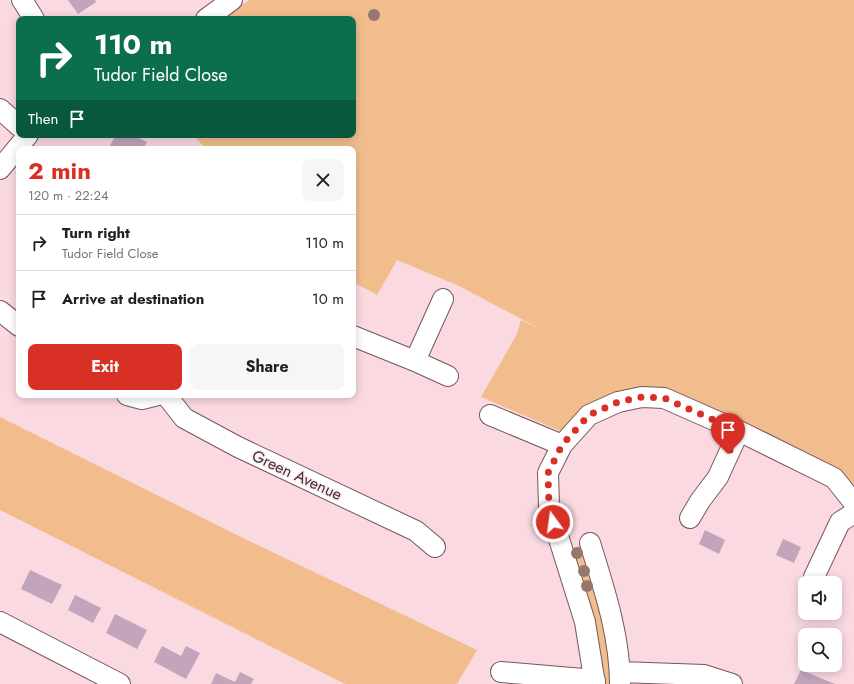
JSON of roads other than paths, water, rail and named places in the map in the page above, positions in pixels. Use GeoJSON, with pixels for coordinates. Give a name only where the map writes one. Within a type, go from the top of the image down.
{"type":"FeatureCollection","features":[{"type":"Feature","properties":{"kind":"street"},"geometry":{"type":"LineString","coordinates":[[22,0],[32,16]]}},
{"type":"Feature","properties":{"kind":"street"},"geometry":{"type":"LineString","coordinates":[[210,16],[232,0]]}},
{"type":"Feature","properties":{"kind":"street"},"geometry":{"type":"LineString","coordinates":[[0,109],[16,123]]}},
{"type":"Feature","properties":{"kind":"street"},"geometry":{"type":"LineString","coordinates":[[19,146],[26,138]]}},
{"type":"Feature","properties":{"kind":"street"},"geometry":{"type":"LineString","coordinates":[[0,169],[16,150]]}},
{"type":"Feature","properties":{"kind":"street"},"geometry":{"type":"LineString","coordinates":[[415,360],[443,299]]}},
{"type":"Feature","properties":{"kind":"street"},"geometry":{"type":"LineString","coordinates":[[0,311],[16,324]]}},
{"type":"Feature","properties":{"kind":"street"},"geometry":{"type":"LineString","coordinates":[[356,337],[415,360],[448,376]]}},
{"type":"Feature","properties":{"kind":"street"},"geometry":{"type":"LineString","coordinates":[[501,672],[595,682],[585,622],[549,507],[548,473],[562,445],[589,415],[618,402],[642,397],[664,398],[739,431],[834,478],[854,503]]}},
{"type":"Feature","properties":{"kind":"street","name":"Green Avenue"},"geometry":{"type":"LineString","coordinates":[[168,398],[184,418],[238,447],[416,531],[436,547]]}},
{"type":"Feature","properties":{"kind":"street"},"geometry":{"type":"LineString","coordinates":[[490,415],[562,445]]}},
{"type":"Feature","properties":{"kind":"street"},"geometry":{"type":"LineString","coordinates":[[690,518],[700,501],[718,477],[739,431]]}},
{"type":"Feature","properties":{"kind":"street"},"geometry":{"type":"LineString","coordinates":[[814,576],[840,522],[854,513]]}},
{"type":"Feature","properties":{"kind":"street"},"geometry":{"type":"LineString","coordinates":[[590,543],[608,603],[620,678],[704,675],[732,684]]}},
{"type":"Feature","properties":{"kind":"street"},"geometry":{"type":"LineString","coordinates":[[0,622],[120,684]]}}]}
